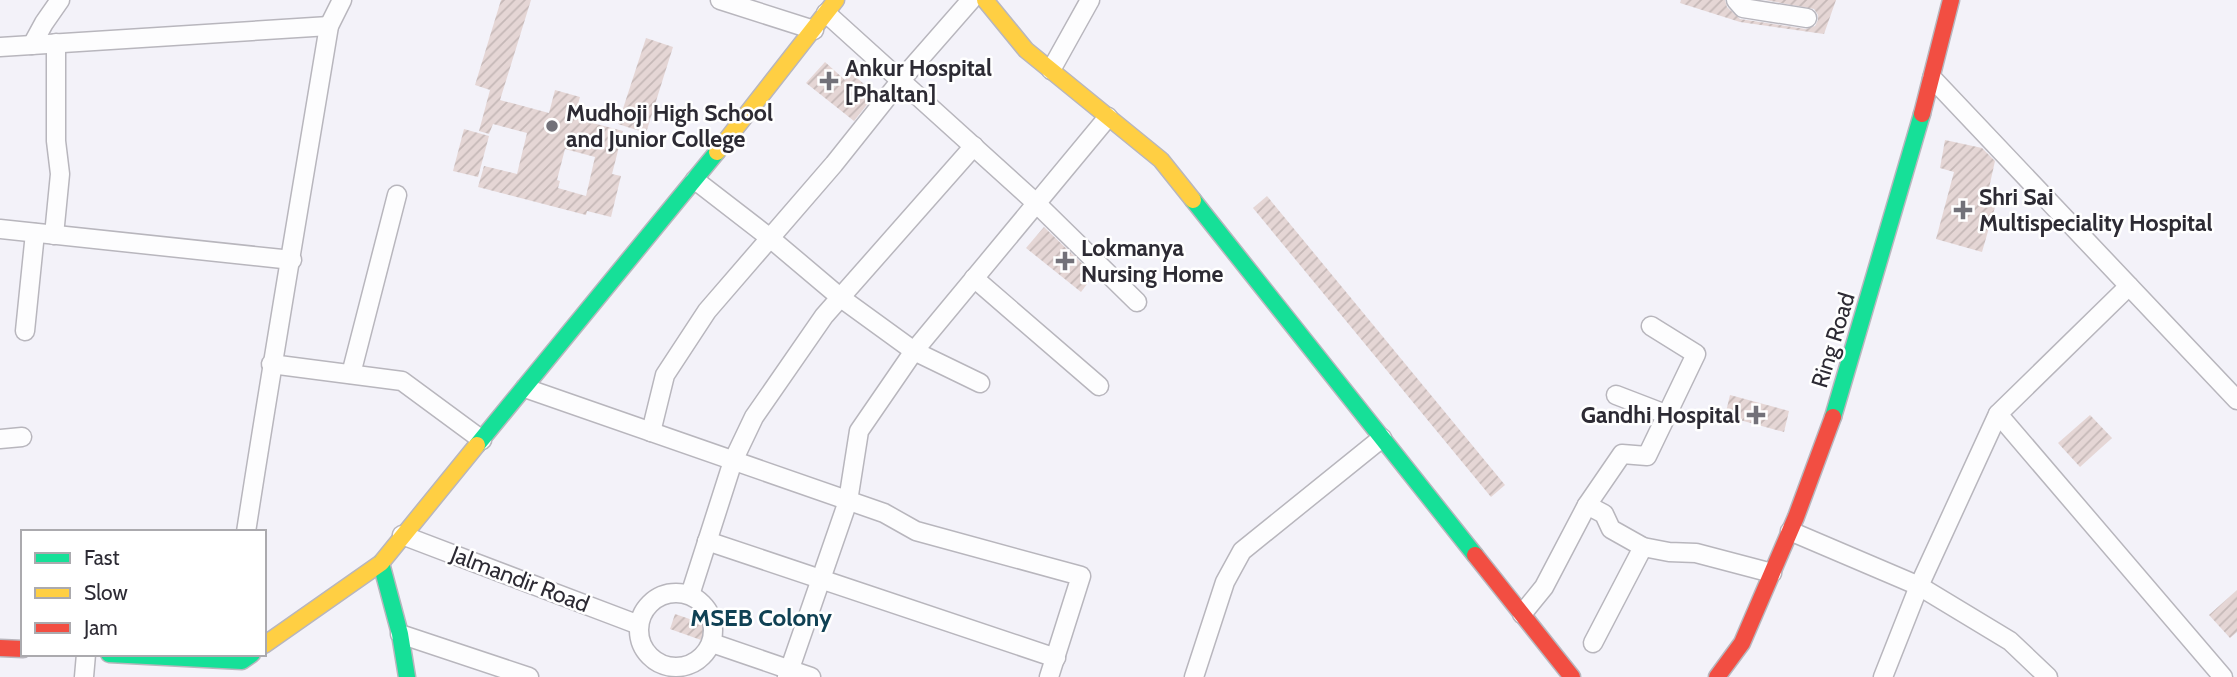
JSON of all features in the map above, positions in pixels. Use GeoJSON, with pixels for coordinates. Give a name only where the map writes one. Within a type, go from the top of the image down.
{"type":"FeatureCollection","features":[{"type":"Feature","properties":{"kind":"main road"},"geometry":{"type":"LineString","coordinates":[[985,0],[1026,50],[1161,160],[1522,614],[1565,674]]}},
{"type":"Feature","properties":{"kind":"main road","name":"Ring Road"},"geometry":{"type":"LineString","coordinates":[[1717,677],[1742,643],[1827,436],[1932,78],[1951,0]]}},
{"type":"Feature","properties":{"kind":"main road"},"geometry":{"type":"LineString","coordinates":[[266,644],[381,563],[695,180],[831,7]]}},
{"type":"Feature","properties":{"kind":"main road"},"geometry":{"type":"LineString","coordinates":[[381,563],[400,634],[407,677]]}},
{"type":"Feature","properties":{"kind":"main road"},"geometry":{"type":"LineString","coordinates":[[0,648],[21,649]]}},
{"type":"Feature","properties":{"kind":"main road"},"geometry":{"type":"LineString","coordinates":[[199,656],[244,657]]}},
{"type":"Feature","properties":{"kind":"street"},"geometry":{"type":"LineString","coordinates":[[32,45],[60,0]]}},
{"type":"Feature","properties":{"kind":"street"},"geometry":{"type":"LineString","coordinates":[[246,530],[271,364],[292,260],[329,26],[342,0]]}},
{"type":"Feature","properties":{"kind":"street"},"geometry":{"type":"LineString","coordinates":[[720,0],[814,30]]}},
{"type":"Feature","properties":{"kind":"street"},"geometry":{"type":"LineString","coordinates":[[651,432],[665,375],[707,311],[971,0]]}},
{"type":"Feature","properties":{"kind":"street"},"geometry":{"type":"LineString","coordinates":[[1051,71],[1090,0]]}},
{"type":"Feature","properties":{"kind":"street"},"geometry":{"type":"LineString","coordinates":[[1735,0],[1743,8],[1807,18]]}},
{"type":"Feature","properties":{"kind":"street"},"geometry":{"type":"LineString","coordinates":[[831,7],[901,80],[1036,203],[1137,302]]}},
{"type":"Feature","properties":{"kind":"street"},"geometry":{"type":"LineString","coordinates":[[0,47],[329,26]]}},
{"type":"Feature","properties":{"kind":"street"},"geometry":{"type":"LineString","coordinates":[[54,235],[60,174],[56,141],[56,43]]}},
{"type":"Feature","properties":{"kind":"street"},"geometry":{"type":"LineString","coordinates":[[1932,78],[2237,400]]}},
{"type":"Feature","properties":{"kind":"street"},"geometry":{"type":"LineString","coordinates":[[788,673],[848,501],[859,431],[914,351],[1108,117]]}},
{"type":"Feature","properties":{"kind":"street"},"geometry":{"type":"LineString","coordinates":[[690,595],[733,461],[754,417],[824,316],[974,146]]}},
{"type":"Feature","properties":{"kind":"street"},"geometry":{"type":"LineString","coordinates":[[695,180],[841,298],[914,351],[979,383]]}},
{"type":"Feature","properties":{"kind":"street"},"geometry":{"type":"LineString","coordinates":[[351,374],[397,195]]}},
{"type":"Feature","properties":{"kind":"street"},"geometry":{"type":"LineString","coordinates":[[0,229],[292,260]]}},
{"type":"Feature","properties":{"kind":"street"},"geometry":{"type":"LineString","coordinates":[[25,331],[35,233]]}},
{"type":"Feature","properties":{"kind":"street"},"geometry":{"type":"LineString","coordinates":[[974,278],[1099,386]]}},
{"type":"Feature","properties":{"kind":"street"},"geometry":{"type":"LineString","coordinates":[[1883,677],[1919,586],[1998,414],[2129,286]]}},
{"type":"Feature","properties":{"kind":"street"},"geometry":{"type":"LineString","coordinates":[[1522,614],[1544,587],[1587,505],[1622,454],[1647,456],[1696,354],[1651,327]]}},
{"type":"Feature","properties":{"kind":"street"},"geometry":{"type":"LineString","coordinates":[[271,364],[402,381],[482,440]]}},
{"type":"Feature","properties":{"kind":"street"},"geometry":{"type":"LineString","coordinates":[[525,388],[884,513],[916,531],[1082,576],[1049,677]]}},
{"type":"Feature","properties":{"kind":"street"},"geometry":{"type":"LineString","coordinates":[[1616,395],[1668,415]]}},
{"type":"Feature","properties":{"kind":"street"},"geometry":{"type":"LineString","coordinates":[[1998,414],[2223,677]]}},
{"type":"Feature","properties":{"kind":"street"},"geometry":{"type":"LineString","coordinates":[[0,439],[22,437]]}},
{"type":"Feature","properties":{"kind":"street"},"geometry":{"type":"LineString","coordinates":[[1194,677],[1225,582],[1242,551],[1382,438]]}},
{"type":"Feature","properties":{"kind":"street"},"geometry":{"type":"LineString","coordinates":[[1587,505],[1604,514],[1611,529],[1643,547],[1668,552],[1696,552],[1772,573]]}},
{"type":"Feature","properties":{"kind":"street"},"geometry":{"type":"LineString","coordinates":[[1790,531],[1919,586],[2010,642],[2048,677]]}},
{"type":"Feature","properties":{"kind":"street","name":"Jalmandir Road"},"geometry":{"type":"LineString","coordinates":[[402,535],[639,625]]}},
{"type":"Feature","properties":{"kind":"street"},"geometry":{"type":"LineString","coordinates":[[706,541],[1056,657]]}},
{"type":"Feature","properties":{"kind":"street"},"geometry":{"type":"LineString","coordinates":[[1593,643],[1643,547]]}},
{"type":"Feature","properties":{"kind":"street"},"geometry":{"type":"LineString","coordinates":[[667,593],[690,595],[698,599],[710,614],[713,624],[712,643],[706,654],[686,666],[660,671],[643,649],[639,625],[642,614],[657,598],[667,593]]}},
{"type":"Feature","properties":{"kind":"street"},"geometry":{"type":"LineString","coordinates":[[400,634],[530,677]]}},
{"type":"Feature","properties":{"kind":"street"},"geometry":{"type":"LineString","coordinates":[[712,643],[788,673],[811,677]]}},
{"type":"Feature","properties":{"kind":"street"},"geometry":{"type":"LineString","coordinates":[[84,677],[86,656]]}},
{"type":"Feature","properties":{"kind":"building"},"geometry":{"type":"Polygon","coordinates":[[[501,0],[531,0],[500,100],[549,113],[555,90],[580,97],[574,118],[623,131],[612,174],[621,176],[611,217],[587,211],[586,215],[478,187],[484,166],[517,174],[527,133],[493,124],[489,134],[479,131],[490,90],[475,85],[501,0]],[[565,149],[557,180],[560,181],[558,188],[586,196],[595,157],[565,149]]]}},
{"type":"Feature","properties":{"kind":"building"},"geometry":{"type":"Polygon","coordinates":[[[1681,0],[1725,0],[1727,7],[1740,19],[1806,29],[1815,26],[1818,20],[1814,9],[1765,0],[1836,0],[1824,34],[1740,22],[1680,3],[1681,0]]]}},
{"type":"Feature","properties":{"kind":"building"},"geometry":{"type":"Polygon","coordinates":[[[646,38],[673,47],[646,133],[618,124],[646,38]]]}},
{"type":"Feature","properties":{"kind":"building"},"geometry":{"type":"Polygon","coordinates":[[[825,62],[845,80],[851,73],[864,84],[858,91],[870,101],[854,121],[806,83],[825,62]]]}},
{"type":"Feature","properties":{"kind":"building"},"geometry":{"type":"Polygon","coordinates":[[[464,129],[489,136],[478,177],[453,171],[464,129]]]}},
{"type":"Feature","properties":{"kind":"building"},"geometry":{"type":"Polygon","coordinates":[[[1945,140],[1982,148],[1995,161],[1987,197],[1997,200],[1982,252],[1936,239],[1954,172],[1940,168],[1945,140]]]}},
{"type":"Feature","properties":{"kind":"building"},"geometry":{"type":"Polygon","coordinates":[[[1267,196],[1505,485],[1491,497],[1253,208],[1267,196]]]}},
{"type":"Feature","properties":{"kind":"building"},"geometry":{"type":"Polygon","coordinates":[[[1044,227],[1094,275],[1081,292],[1026,248],[1044,227]]]}},
{"type":"Feature","properties":{"kind":"building"},"geometry":{"type":"Polygon","coordinates":[[[1730,395],[1789,411],[1784,432],[1725,416],[1730,395]]]}},
{"type":"Feature","properties":{"kind":"building"},"geometry":{"type":"Polygon","coordinates":[[[2090,415],[2112,438],[2080,467],[2058,443],[2090,415]]]}},
{"type":"Feature","properties":{"kind":"building"},"geometry":{"type":"Polygon","coordinates":[[[2237,590],[2237,632],[2230,638],[2209,615],[2237,590]]]}},
{"type":"Feature","properties":{"kind":"building"},"geometry":{"type":"Polygon","coordinates":[[[675,614],[707,625],[701,640],[670,629],[675,614]]]}},
{"type":"Feature","properties":{"kind":"traffic: fast"},"geometry":{"type":"LineString","coordinates":[[1833,417],[1922,114]]}},
{"type":"Feature","properties":{"kind":"traffic: fast"},"geometry":{"type":"LineString","coordinates":[[477,445],[717,152]]}},
{"type":"Feature","properties":{"kind":"traffic: fast"},"geometry":{"type":"LineString","coordinates":[[1193,200],[1475,555]]}},
{"type":"Feature","properties":{"kind":"traffic: fast"},"geometry":{"type":"LineString","coordinates":[[381,563],[400,634],[407,677]]}},
{"type":"Feature","properties":{"kind":"traffic: fast"},"geometry":{"type":"LineString","coordinates":[[147,656],[242,661],[249,656]]}},
{"type":"Feature","properties":{"kind":"traffic: slow"},"geometry":{"type":"LineString","coordinates":[[717,152],[836,0]]}},
{"type":"Feature","properties":{"kind":"traffic: slow"},"geometry":{"type":"LineString","coordinates":[[985,0],[1026,50],[1161,160],[1193,200]]}},
{"type":"Feature","properties":{"kind":"traffic: slow"},"geometry":{"type":"LineString","coordinates":[[266,644],[381,563],[477,445]]}},
{"type":"Feature","properties":{"kind":"traffic: jam"},"geometry":{"type":"LineString","coordinates":[[1922,114],[1951,0]]}},
{"type":"Feature","properties":{"kind":"traffic: jam"},"geometry":{"type":"LineString","coordinates":[[1717,677],[1742,643],[1796,517],[1833,417]]}},
{"type":"Feature","properties":{"kind":"traffic: jam"},"geometry":{"type":"LineString","coordinates":[[1475,555],[1572,677]]}},
{"type":"Feature","properties":{"kind":"traffic: jam"},"geometry":{"type":"LineString","coordinates":[[0,648],[21,649]]}},
{"type":"Feature","properties":{"kind":"place","name":"Ankur Hospital [Phaltan]"},"geometry":{"type":"Point","coordinates":[829,81]}},
{"type":"Feature","properties":{"kind":"place","name":"Mudhoji High School and Junior College"},"geometry":{"type":"Point","coordinates":[552,126]}},
{"type":"Feature","properties":{"kind":"place","name":"Shri Sai Multispeciality Hospital"},"geometry":{"type":"Point","coordinates":[1963,210]}},
{"type":"Feature","properties":{"kind":"place","name":"Lokmanya Nursing Home"},"geometry":{"type":"Point","coordinates":[1065,261]}},
{"type":"Feature","properties":{"kind":"place","name":"Gandhi Hospital"},"geometry":{"type":"Point","coordinates":[1756,415]}},
{"type":"Feature","properties":{"kind":"district","name":"MSEB Colony"},"geometry":{"type":"Point","coordinates":[761,617]}}]}
